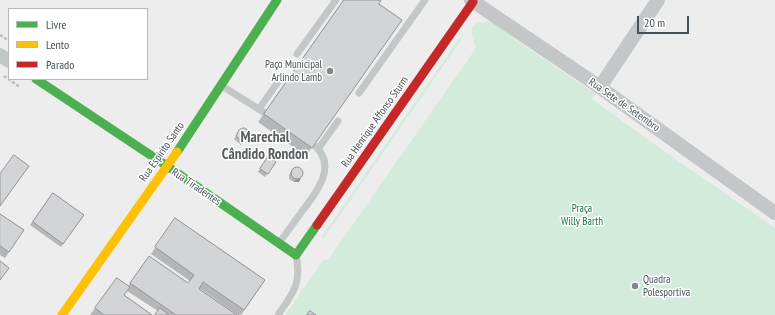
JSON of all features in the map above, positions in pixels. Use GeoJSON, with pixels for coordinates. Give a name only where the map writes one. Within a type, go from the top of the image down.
{"type":"FeatureCollection","features":[{"type":"Feature","properties":{"kind":"street","name":"Rua Espírito Santo"},"geometry":{"type":"LineString","coordinates":[[62,315],[222,86],[277,0]]}},
{"type":"Feature","properties":{"kind":"street"},"geometry":{"type":"LineString","coordinates":[[600,87],[658,0]]}},
{"type":"Feature","properties":{"kind":"street","name":"Rua Sete de Setembro"},"geometry":{"type":"LineString","coordinates":[[472,1],[600,87],[775,213]]}},
{"type":"Feature","properties":{"kind":"street","name":"Rua Henrique Affonso Sturm"},"geometry":{"type":"LineString","coordinates":[[296,255],[472,1]]}},
{"type":"Feature","properties":{"kind":"street","name":"Rua Tiradentes"},"geometry":{"type":"LineString","coordinates":[[38,80],[167,166],[296,255]]}},
{"type":"Feature","properties":{"kind":"lane"},"geometry":{"type":"LineString","coordinates":[[297,54],[336,0]]}},
{"type":"Feature","properties":{"kind":"lane"},"geometry":{"type":"LineString","coordinates":[[358,93],[425,0]]}},
{"type":"Feature","properties":{"kind":"lane"},"geometry":{"type":"LineString","coordinates":[[222,86],[262,111],[278,82]]}},
{"type":"Feature","properties":{"kind":"lane"},"geometry":{"type":"LineString","coordinates":[[279,243],[317,192],[322,182],[325,172],[324,166],[321,152],[316,147],[338,121]]}},
{"type":"Feature","properties":{"kind":"lane"},"geometry":{"type":"LineString","coordinates":[[278,315],[292,295],[298,280],[296,255]]}},
{"type":"Feature","properties":{"kind":"green space","name":"Praça Willy Barth"},"geometry":{"type":"Polygon","coordinates":[[[496,22],[512,32],[513,38],[596,94],[592,99],[775,228],[775,315],[285,315],[324,259],[328,260],[476,48],[472,34],[473,26],[480,23],[496,22]]]}},
{"type":"Feature","properties":{"kind":"green space"},"geometry":{"type":"Polygon","coordinates":[[[461,36],[461,40],[324,238],[321,238],[461,36]]]}},
{"type":"Feature","properties":{"kind":"building","name":"Paço Municipal Arlindo Lamb"},"geometry":{"type":"Polygon","coordinates":[[[344,0],[381,0],[379,4],[402,20],[312,148],[264,114],[344,0]]]}},
{"type":"Feature","properties":{"kind":"building"},"geometry":{"type":"Polygon","coordinates":[[[244,128],[248,130],[249,135],[243,142],[236,136],[239,130],[244,128]]]}},
{"type":"Feature","properties":{"kind":"building"},"geometry":{"type":"Polygon","coordinates":[[[14,155],[29,166],[0,206],[0,174],[14,155]]]}},
{"type":"Feature","properties":{"kind":"building"},"geometry":{"type":"Polygon","coordinates":[[[268,157],[276,162],[268,174],[260,169],[268,157]]]}},
{"type":"Feature","properties":{"kind":"building"},"geometry":{"type":"Polygon","coordinates":[[[295,167],[299,167],[303,173],[299,179],[295,179],[291,175],[291,171],[295,167]]]}},
{"type":"Feature","properties":{"kind":"building"},"geometry":{"type":"Polygon","coordinates":[[[53,193],[84,215],[63,244],[33,222],[53,193]]]}},
{"type":"Feature","properties":{"kind":"building"},"geometry":{"type":"Polygon","coordinates":[[[0,214],[24,230],[9,252],[0,246],[0,214]]]}},
{"type":"Feature","properties":{"kind":"building"},"geometry":{"type":"Polygon","coordinates":[[[175,218],[265,280],[244,310],[203,282],[199,289],[237,315],[176,315],[130,283],[149,256],[188,283],[194,275],[155,247],[175,218]]]}},
{"type":"Feature","properties":{"kind":"building"},"geometry":{"type":"Polygon","coordinates":[[[0,261],[9,268],[0,280],[0,261]]]}},
{"type":"Feature","properties":{"kind":"building"},"geometry":{"type":"Polygon","coordinates":[[[117,278],[130,287],[124,295],[152,315],[104,315],[95,308],[117,278]]]}},
{"type":"Feature","properties":{"kind":"building"},"geometry":{"type":"Polygon","coordinates":[[[160,308],[169,315],[155,315],[160,308]]]}},
{"type":"Feature","properties":{"kind":"building"},"geometry":{"type":"Polygon","coordinates":[[[310,311],[316,315],[307,315],[310,311]]]}},
{"type":"Feature","properties":{"kind":"traffic: fast"},"geometry":{"type":"LineString","coordinates":[[177,152],[277,0]]}},
{"type":"Feature","properties":{"kind":"traffic: fast"},"geometry":{"type":"LineString","coordinates":[[38,80],[167,166],[296,255],[317,225]]}},
{"type":"Feature","properties":{"kind":"traffic: slow"},"geometry":{"type":"LineString","coordinates":[[62,315],[177,152]]}},
{"type":"Feature","properties":{"kind":"traffic: jam"},"geometry":{"type":"LineString","coordinates":[[317,225],[473,2]]}},
{"type":"Feature","properties":{"kind":"place","name":"Paço Municipal Arlindo Lamb"},"geometry":{"type":"Point","coordinates":[330,71]}},
{"type":"Feature","properties":{"kind":"place","name":"Quadra Polesportiva"},"geometry":{"type":"Point","coordinates":[635,286]}},
{"type":"Feature","properties":{"kind":"district","name":"Marechal Cândido Rondon"},"geometry":{"type":"Point","coordinates":[265,146]}}]}
